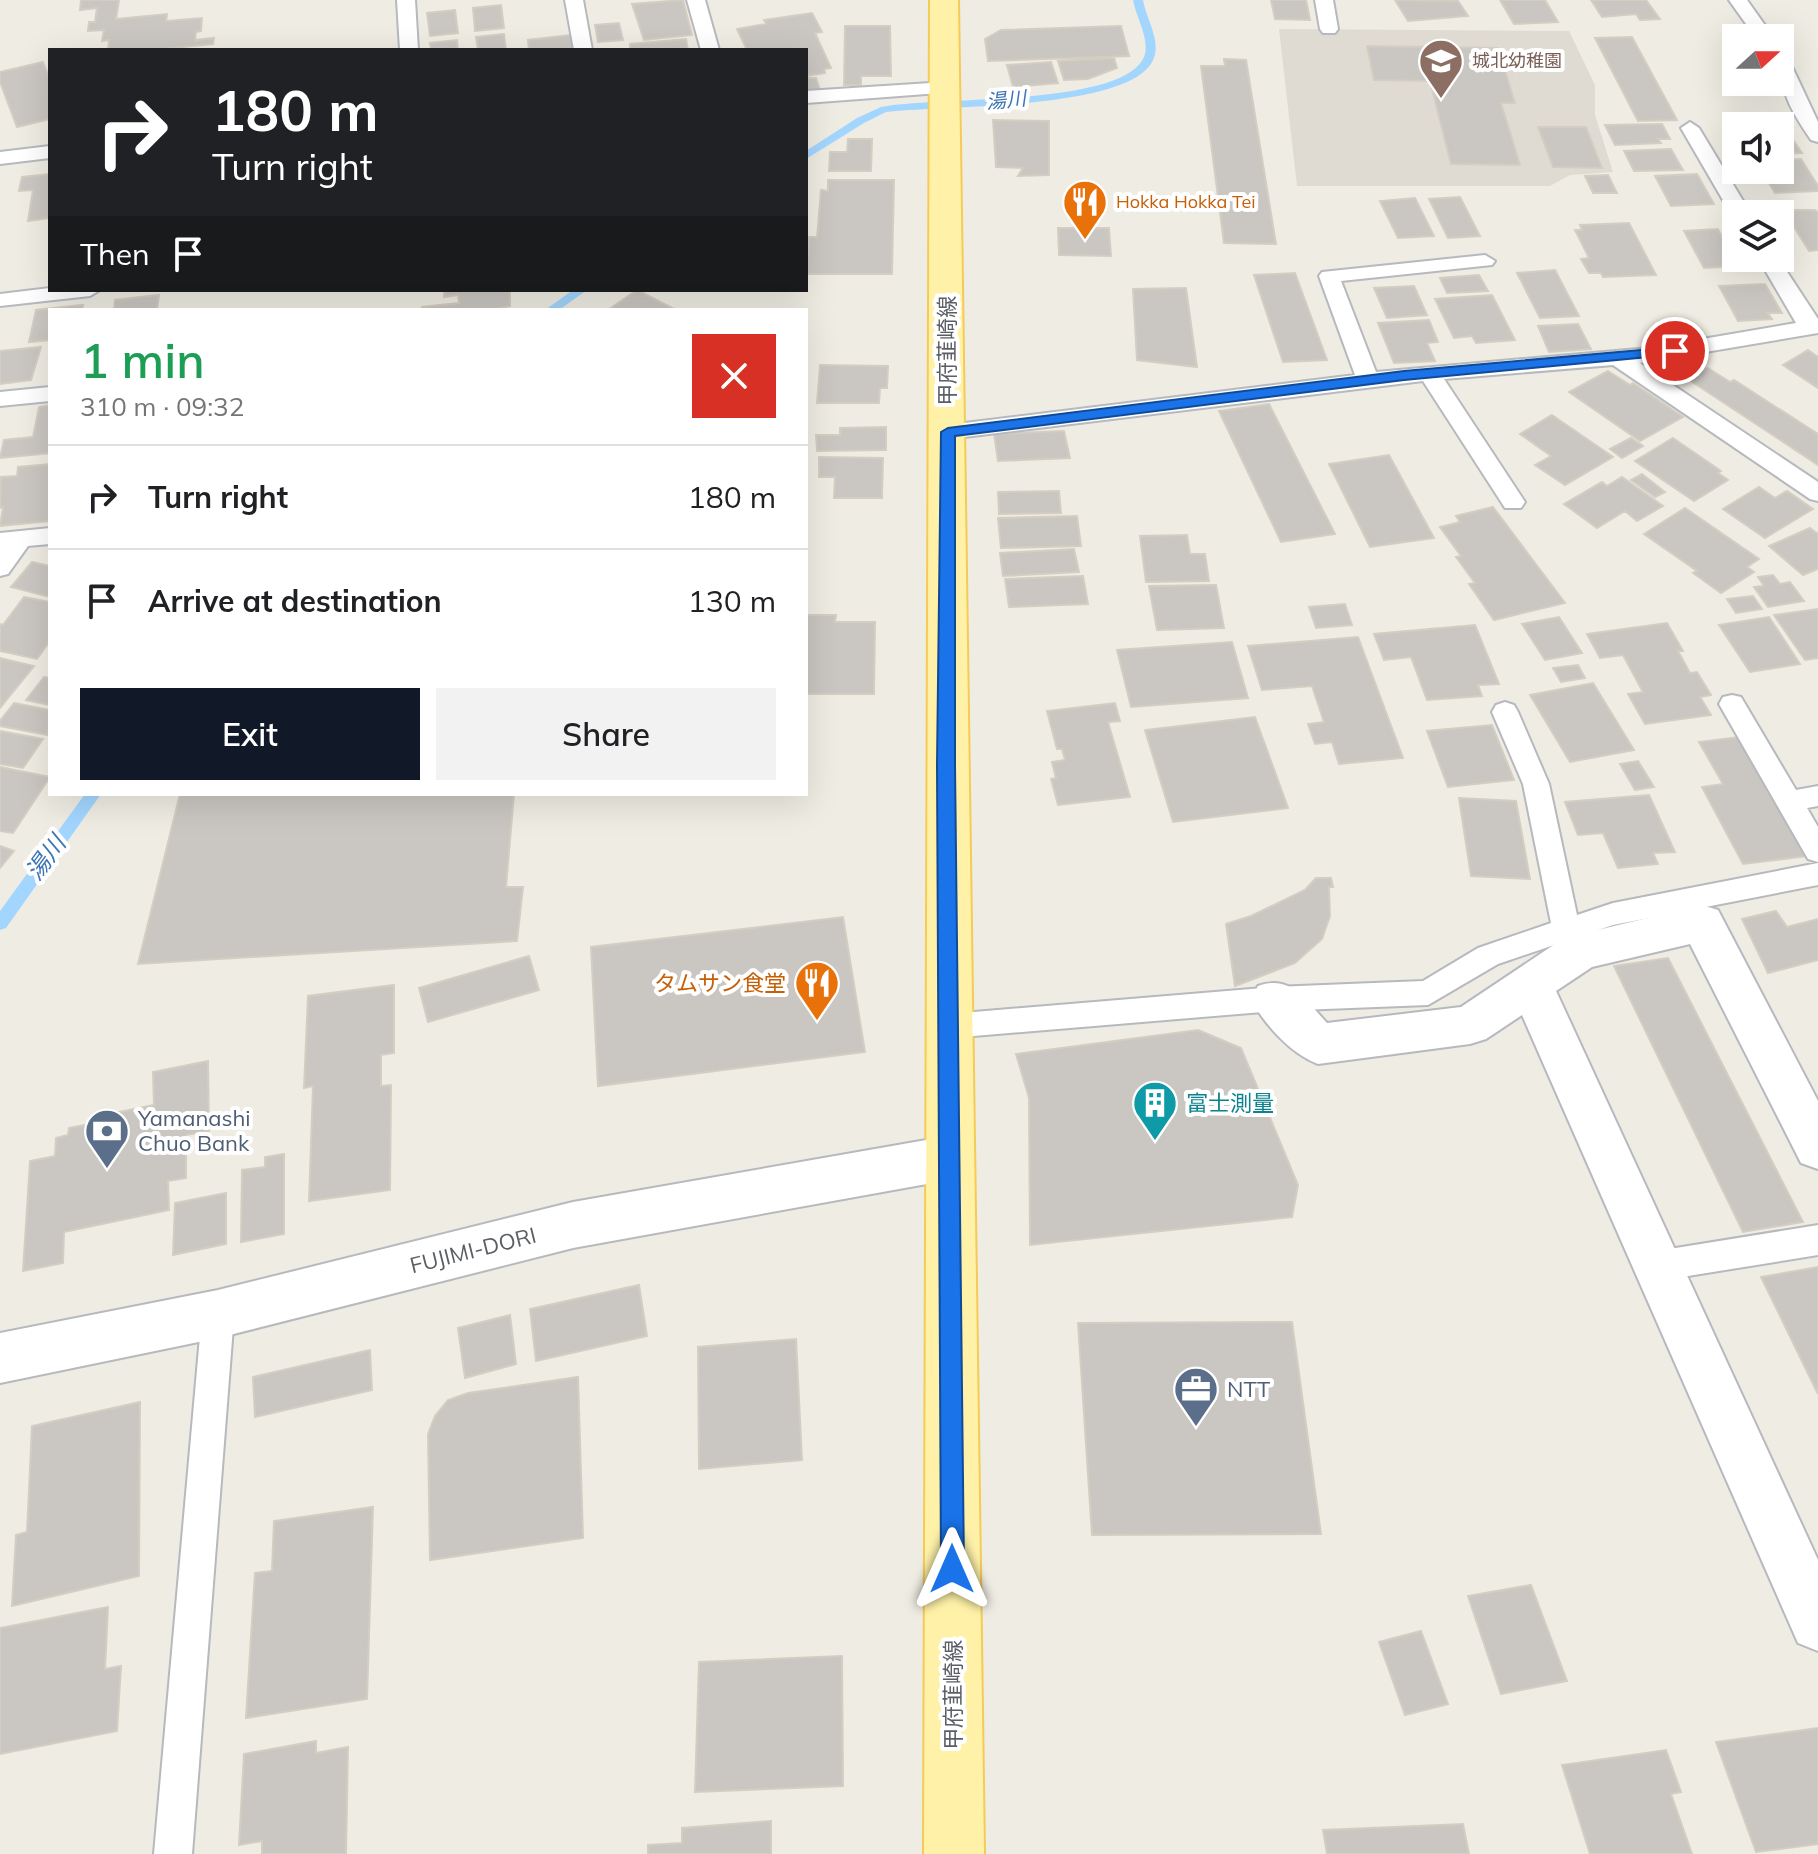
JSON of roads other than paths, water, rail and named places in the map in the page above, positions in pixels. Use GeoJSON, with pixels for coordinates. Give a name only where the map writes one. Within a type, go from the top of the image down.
{"type":"FeatureCollection","features":[{"type":"Feature","properties":{"kind":"main road","name":"甲府韮崎線"},"geometry":{"type":"LineString","coordinates":[[944,0],[954,1854]]}},
{"type":"Feature","properties":{"kind":"street"},"geometry":{"type":"LineString","coordinates":[[1274,999],[1318,1044],[1470,1025],[1580,951],[1702,923],[1818,1148]]}},
{"type":"Feature","properties":{"kind":"street"},"geometry":{"type":"LineString","coordinates":[[1531,985],[1818,1623]]}},
{"type":"Feature","properties":{"kind":"street","name":"FUJIMI-DORI"},"geometry":{"type":"LineString","coordinates":[[0,1358],[218,1314],[573,1225],[949,1158]]}},
{"type":"Feature","properties":{"kind":"lane"},"geometry":{"type":"LineString","coordinates":[[406,0],[409,48]]}},
{"type":"Feature","properties":{"kind":"lane"},"geometry":{"type":"LineString","coordinates":[[574,0],[583,48]]}},
{"type":"Feature","properties":{"kind":"lane"},"geometry":{"type":"LineString","coordinates":[[696,0],[709,48]]}},
{"type":"Feature","properties":{"kind":"lane"},"geometry":{"type":"LineString","coordinates":[[1324,0],[1329,29]]}},
{"type":"Feature","properties":{"kind":"lane"},"geometry":{"type":"LineString","coordinates":[[1738,0],[1755,24]]}},
{"type":"Feature","properties":{"kind":"lane"},"geometry":{"type":"LineString","coordinates":[[1794,94],[1818,136]]}},
{"type":"Feature","properties":{"kind":"lane"},"geometry":{"type":"LineString","coordinates":[[808,97],[946,99]]}},
{"type":"Feature","properties":{"kind":"lane"},"geometry":{"type":"LineString","coordinates":[[1690,128],[1733,200]]}},
{"type":"Feature","properties":{"kind":"lane"},"geometry":{"type":"LineString","coordinates":[[0,158],[48,152]]}},
{"type":"Feature","properties":{"kind":"lane"},"geometry":{"type":"LineString","coordinates":[[1368,380],[1329,276],[1485,261]]}},
{"type":"Feature","properties":{"kind":"lane"},"geometry":{"type":"LineString","coordinates":[[948,432],[1429,373],[1618,358],[1814,327],[1777,272]]}},
{"type":"Feature","properties":{"kind":"lane"},"geometry":{"type":"LineString","coordinates":[[0,300],[72,292]]}},
{"type":"Feature","properties":{"kind":"lane"},"geometry":{"type":"LineString","coordinates":[[1618,358],[1818,493]]}},
{"type":"Feature","properties":{"kind":"lane"},"geometry":{"type":"LineString","coordinates":[[1429,373],[1513,502]]}},
{"type":"Feature","properties":{"kind":"lane"},"geometry":{"type":"LineString","coordinates":[[0,399],[48,394]]}},
{"type":"Feature","properties":{"kind":"lane"},"geometry":{"type":"LineString","coordinates":[[0,568],[10,540],[48,536]]}},
{"type":"Feature","properties":{"kind":"lane"},"geometry":{"type":"LineString","coordinates":[[1732,704],[1818,851]]}},
{"type":"Feature","properties":{"kind":"lane"},"geometry":{"type":"LineString","coordinates":[[1505,712],[1536,784],[1566,930]]}},
{"type":"Feature","properties":{"kind":"lane"},"geometry":{"type":"LineString","coordinates":[[1789,801],[1818,796]]}},
{"type":"Feature","properties":{"kind":"lane"},"geometry":{"type":"LineString","coordinates":[[950,1026],[1274,999],[1428,993],[1488,956],[1613,914],[1818,874]]}},
{"type":"Feature","properties":{"kind":"lane"},"geometry":{"type":"LineString","coordinates":[[1657,1266],[1818,1240]]}},
{"type":"Feature","properties":{"kind":"lane"},"geometry":{"type":"LineString","coordinates":[[173,1854],[218,1314]]}},
{"type":"Feature","properties":{"kind":"waterway","name":"湯川"},"geometry":{"type":"LineString","coordinates":[[808,155],[860,120],[885,109],[1044,98],[1108,85],[1132,76],[1146,64],[1151,49],[1138,0]]}},
{"type":"Feature","properties":{"kind":"waterway","name":"湯川"},"geometry":{"type":"LineString","coordinates":[[554,308],[578,292]]}},
{"type":"Feature","properties":{"kind":"waterway","name":"湯川"},"geometry":{"type":"LineString","coordinates":[[0,923],[92,796]]}},
{"type":"Feature","properties":{"kind":"place","name":"城北幼稚園"},"geometry":{"type":"Point","coordinates":[1441,100]}},
{"type":"Feature","properties":{"kind":"place","name":"Hokka Hokka Tei"},"geometry":{"type":"Point","coordinates":[1085,241]}},
{"type":"Feature","properties":{"kind":"place","name":"タムサン食堂"},"geometry":{"type":"Point","coordinates":[817,1022]}},
{"type":"Feature","properties":{"kind":"place","name":"富士測量"},"geometry":{"type":"Point","coordinates":[1155,1142]}},
{"type":"Feature","properties":{"kind":"place","name":"Yamanashi Chuo Bank"},"geometry":{"type":"Point","coordinates":[107,1170]}},
{"type":"Feature","properties":{"kind":"place","name":"NTT"},"geometry":{"type":"Point","coordinates":[1196,1428]}}]}
